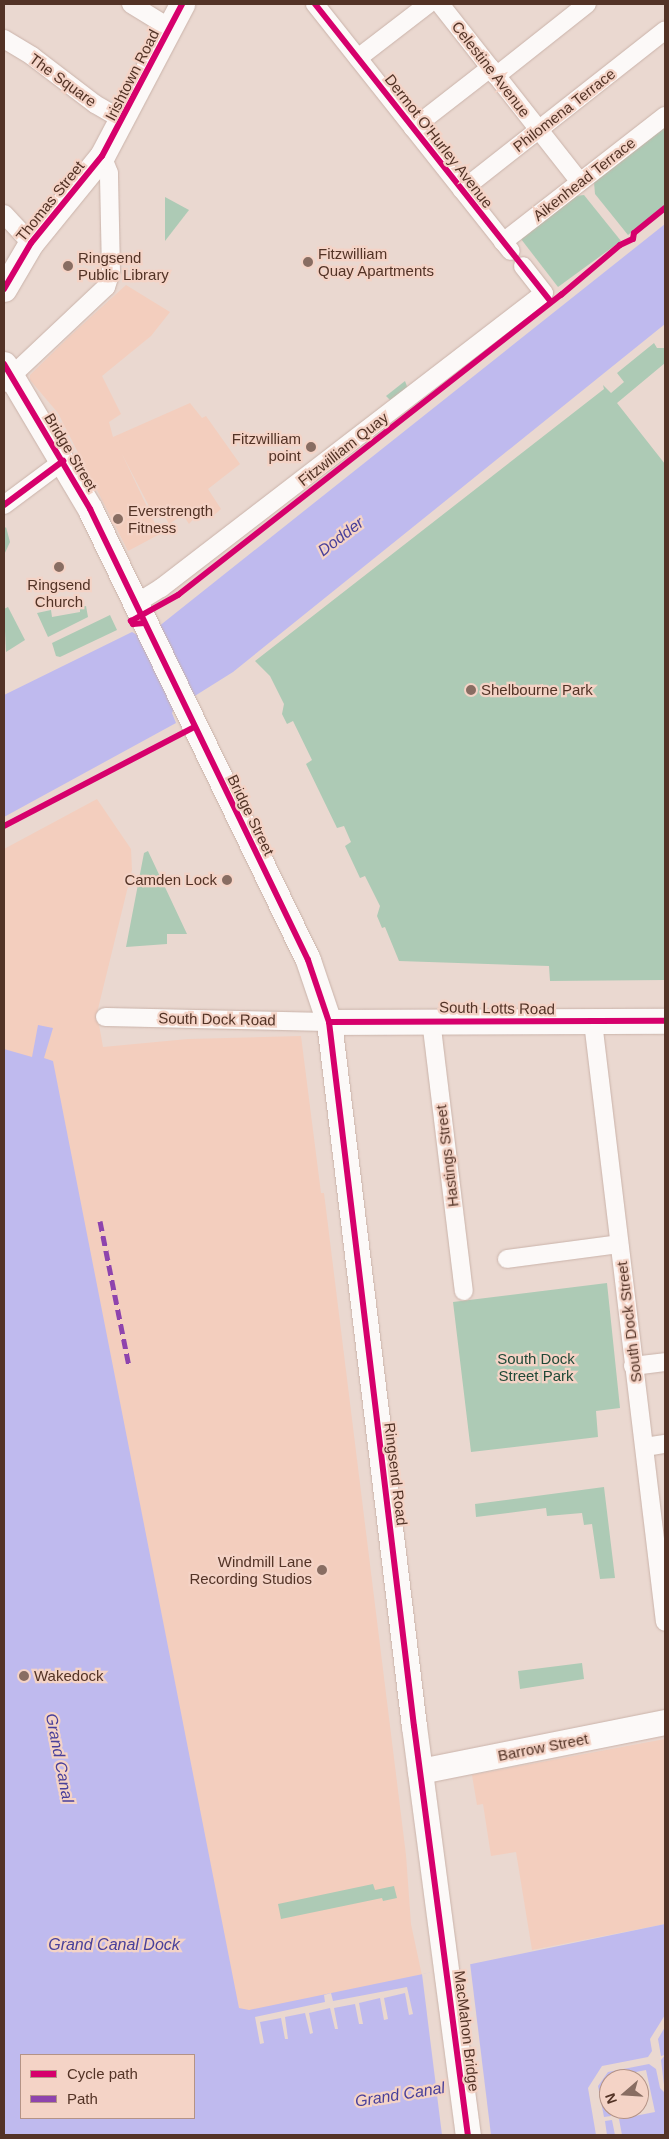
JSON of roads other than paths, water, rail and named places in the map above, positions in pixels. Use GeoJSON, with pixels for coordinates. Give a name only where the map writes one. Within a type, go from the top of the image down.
{"type":"FeatureCollection","features":[{"type":"Feature","properties":{"kind":"main road","name":"Irishtown Road"},"geometry":{"type":"LineString","coordinates":[[102,156],[124,120],[182,4]]}},
{"type":"Feature","properties":{"kind":"main road","name":"Thomas Street"},"geometry":{"type":"LineString","coordinates":[[4,288],[32,243],[102,156]]}},
{"type":"Feature","properties":{"kind":"main road","name":"Bridge Street"},"geometry":{"type":"LineString","coordinates":[[6,374],[62,461],[90,509],[308,960],[329,1022]]}},
{"type":"Feature","properties":{"kind":"main road","name":"South Lotts Road"},"geometry":{"type":"LineString","coordinates":[[329,1022],[431,1020],[665,1021]]}},
{"type":"Feature","properties":{"kind":"main road","name":"Ringsend Road"},"geometry":{"type":"LineString","coordinates":[[329,1022],[420,1771],[442,1930]]}},
{"type":"Feature","properties":{"kind":"main road","name":"Barrow Street"},"geometry":{"type":"LineString","coordinates":[[420,1771],[665,1722]]}},
{"type":"Feature","properties":{"kind":"main road","name":"MacMahon Bridge"},"geometry":{"type":"LineString","coordinates":[[442,1930],[468,2135]]}},
{"type":"Feature","properties":{"kind":"street"},"geometry":{"type":"LineString","coordinates":[[131,4],[170,28]]}},
{"type":"Feature","properties":{"kind":"street","name":"Dermot O'Hurley Avenue"},"geometry":{"type":"LineString","coordinates":[[315,4],[507,246]]}},
{"type":"Feature","properties":{"kind":"street"},"geometry":{"type":"LineString","coordinates":[[358,58],[428,4]]}},
{"type":"Feature","properties":{"kind":"street","name":"Celestine Avenue"},"geometry":{"type":"LineString","coordinates":[[440,4],[580,182]]}},
{"type":"Feature","properties":{"kind":"street"},"geometry":{"type":"LineString","coordinates":[[413,128],[587,4]]}},
{"type":"Feature","properties":{"kind":"street","name":"Philomena Terrace"},"geometry":{"type":"LineString","coordinates":[[462,190],[665,30]]}},
{"type":"Feature","properties":{"kind":"street","name":"The Square"},"geometry":{"type":"LineString","coordinates":[[4,39],[32,56],[95,104],[124,120]]}},
{"type":"Feature","properties":{"kind":"street","name":"Aikenhead Terrace"},"geometry":{"type":"LineString","coordinates":[[507,246],[580,182],[665,116]]}},
{"type":"Feature","properties":{"kind":"street"},"geometry":{"type":"LineString","coordinates":[[6,374],[106,287],[111,272],[109,173],[102,156]]}},
{"type":"Feature","properties":{"kind":"street"},"geometry":{"type":"LineString","coordinates":[[4,214],[32,243]]}},
{"type":"Feature","properties":{"kind":"street","name":"Fitzwilliam Quay"},"geometry":{"type":"LineString","coordinates":[[135,604],[161,588],[544,293],[523,266]]}},
{"type":"Feature","properties":{"kind":"street"},"geometry":{"type":"LineString","coordinates":[[4,505],[62,461]]}},
{"type":"Feature","properties":{"kind":"street","name":"South Dock Road"},"geometry":{"type":"LineString","coordinates":[[105,1017],[329,1022]]}},
{"type":"Feature","properties":{"kind":"street","name":"Hastings Street"},"geometry":{"type":"LineString","coordinates":[[431,1020],[464,1291]]}},
{"type":"Feature","properties":{"kind":"street","name":"South Dock Street"},"geometry":{"type":"LineString","coordinates":[[593,1022],[633,1366],[644,1447],[659,1524],[665,1613]]}},
{"type":"Feature","properties":{"kind":"street"},"geometry":{"type":"LineString","coordinates":[[507,1259],[620,1244]]}},
{"type":"Feature","properties":{"kind":"street"},"geometry":{"type":"LineString","coordinates":[[633,1366],[665,1362]]}},
{"type":"Feature","properties":{"kind":"street"},"geometry":{"type":"LineString","coordinates":[[644,1447],[665,1444]]}},
{"type":"Feature","properties":{"kind":"water","name":"Dodder"},"geometry":{"type":"Polygon","coordinates":[[[665,224],[665,324],[233,672],[174,709],[172,713],[176,723],[4,817],[4,695],[132,632],[139,636],[158,627],[665,224]]]}},
{"type":"Feature","properties":{"kind":"water","name":"Grand Canal Dock"},"geometry":{"type":"Polygon","coordinates":[[[38,1025],[53,1028],[44,1058],[53,1061],[239,2008],[249,2010],[665,1924],[665,2135],[4,2135],[4,1049],[32,1057],[38,1025]]]}},
{"type":"Feature","properties":{"kind":"place","name":"Fitzwilliam Quay Apartments"},"geometry":{"type":"Point","coordinates":[308,262]}},
{"type":"Feature","properties":{"kind":"place","name":"Ringsend Public Library"},"geometry":{"type":"Point","coordinates":[68,266]}},
{"type":"Feature","properties":{"kind":"place","name":"Fitzwilliam point"},"geometry":{"type":"Point","coordinates":[311,447]}},
{"type":"Feature","properties":{"kind":"place","name":"Everstrength Fitness"},"geometry":{"type":"Point","coordinates":[118,519]}},
{"type":"Feature","properties":{"kind":"place","name":"Ringsend Church"},"geometry":{"type":"Point","coordinates":[59,567]}},
{"type":"Feature","properties":{"kind":"place","name":"Shelbourne Park"},"geometry":{"type":"Point","coordinates":[471,690]}},
{"type":"Feature","properties":{"kind":"place","name":"Camden Lock"},"geometry":{"type":"Point","coordinates":[227,880]}},
{"type":"Feature","properties":{"kind":"place","name":"Windmill Lane Recording Studios"},"geometry":{"type":"Point","coordinates":[322,1570]}},
{"type":"Feature","properties":{"kind":"place","name":"Wakedock"},"geometry":{"type":"Point","coordinates":[24,1676]}},
{"type":"Feature","properties":{"kind":"park label","name":"South Dock Street Park"},"geometry":{"type":"Point","coordinates":[536,1366]}},
{"type":"Feature","properties":{"kind":"water label","name":"Grand Canal"},"geometry":{"type":"Point","coordinates":[59,1758]}},
{"type":"Feature","properties":{"kind":"water label","name":"Grand Canal"},"geometry":{"type":"Point","coordinates":[400,2095]}}]}
